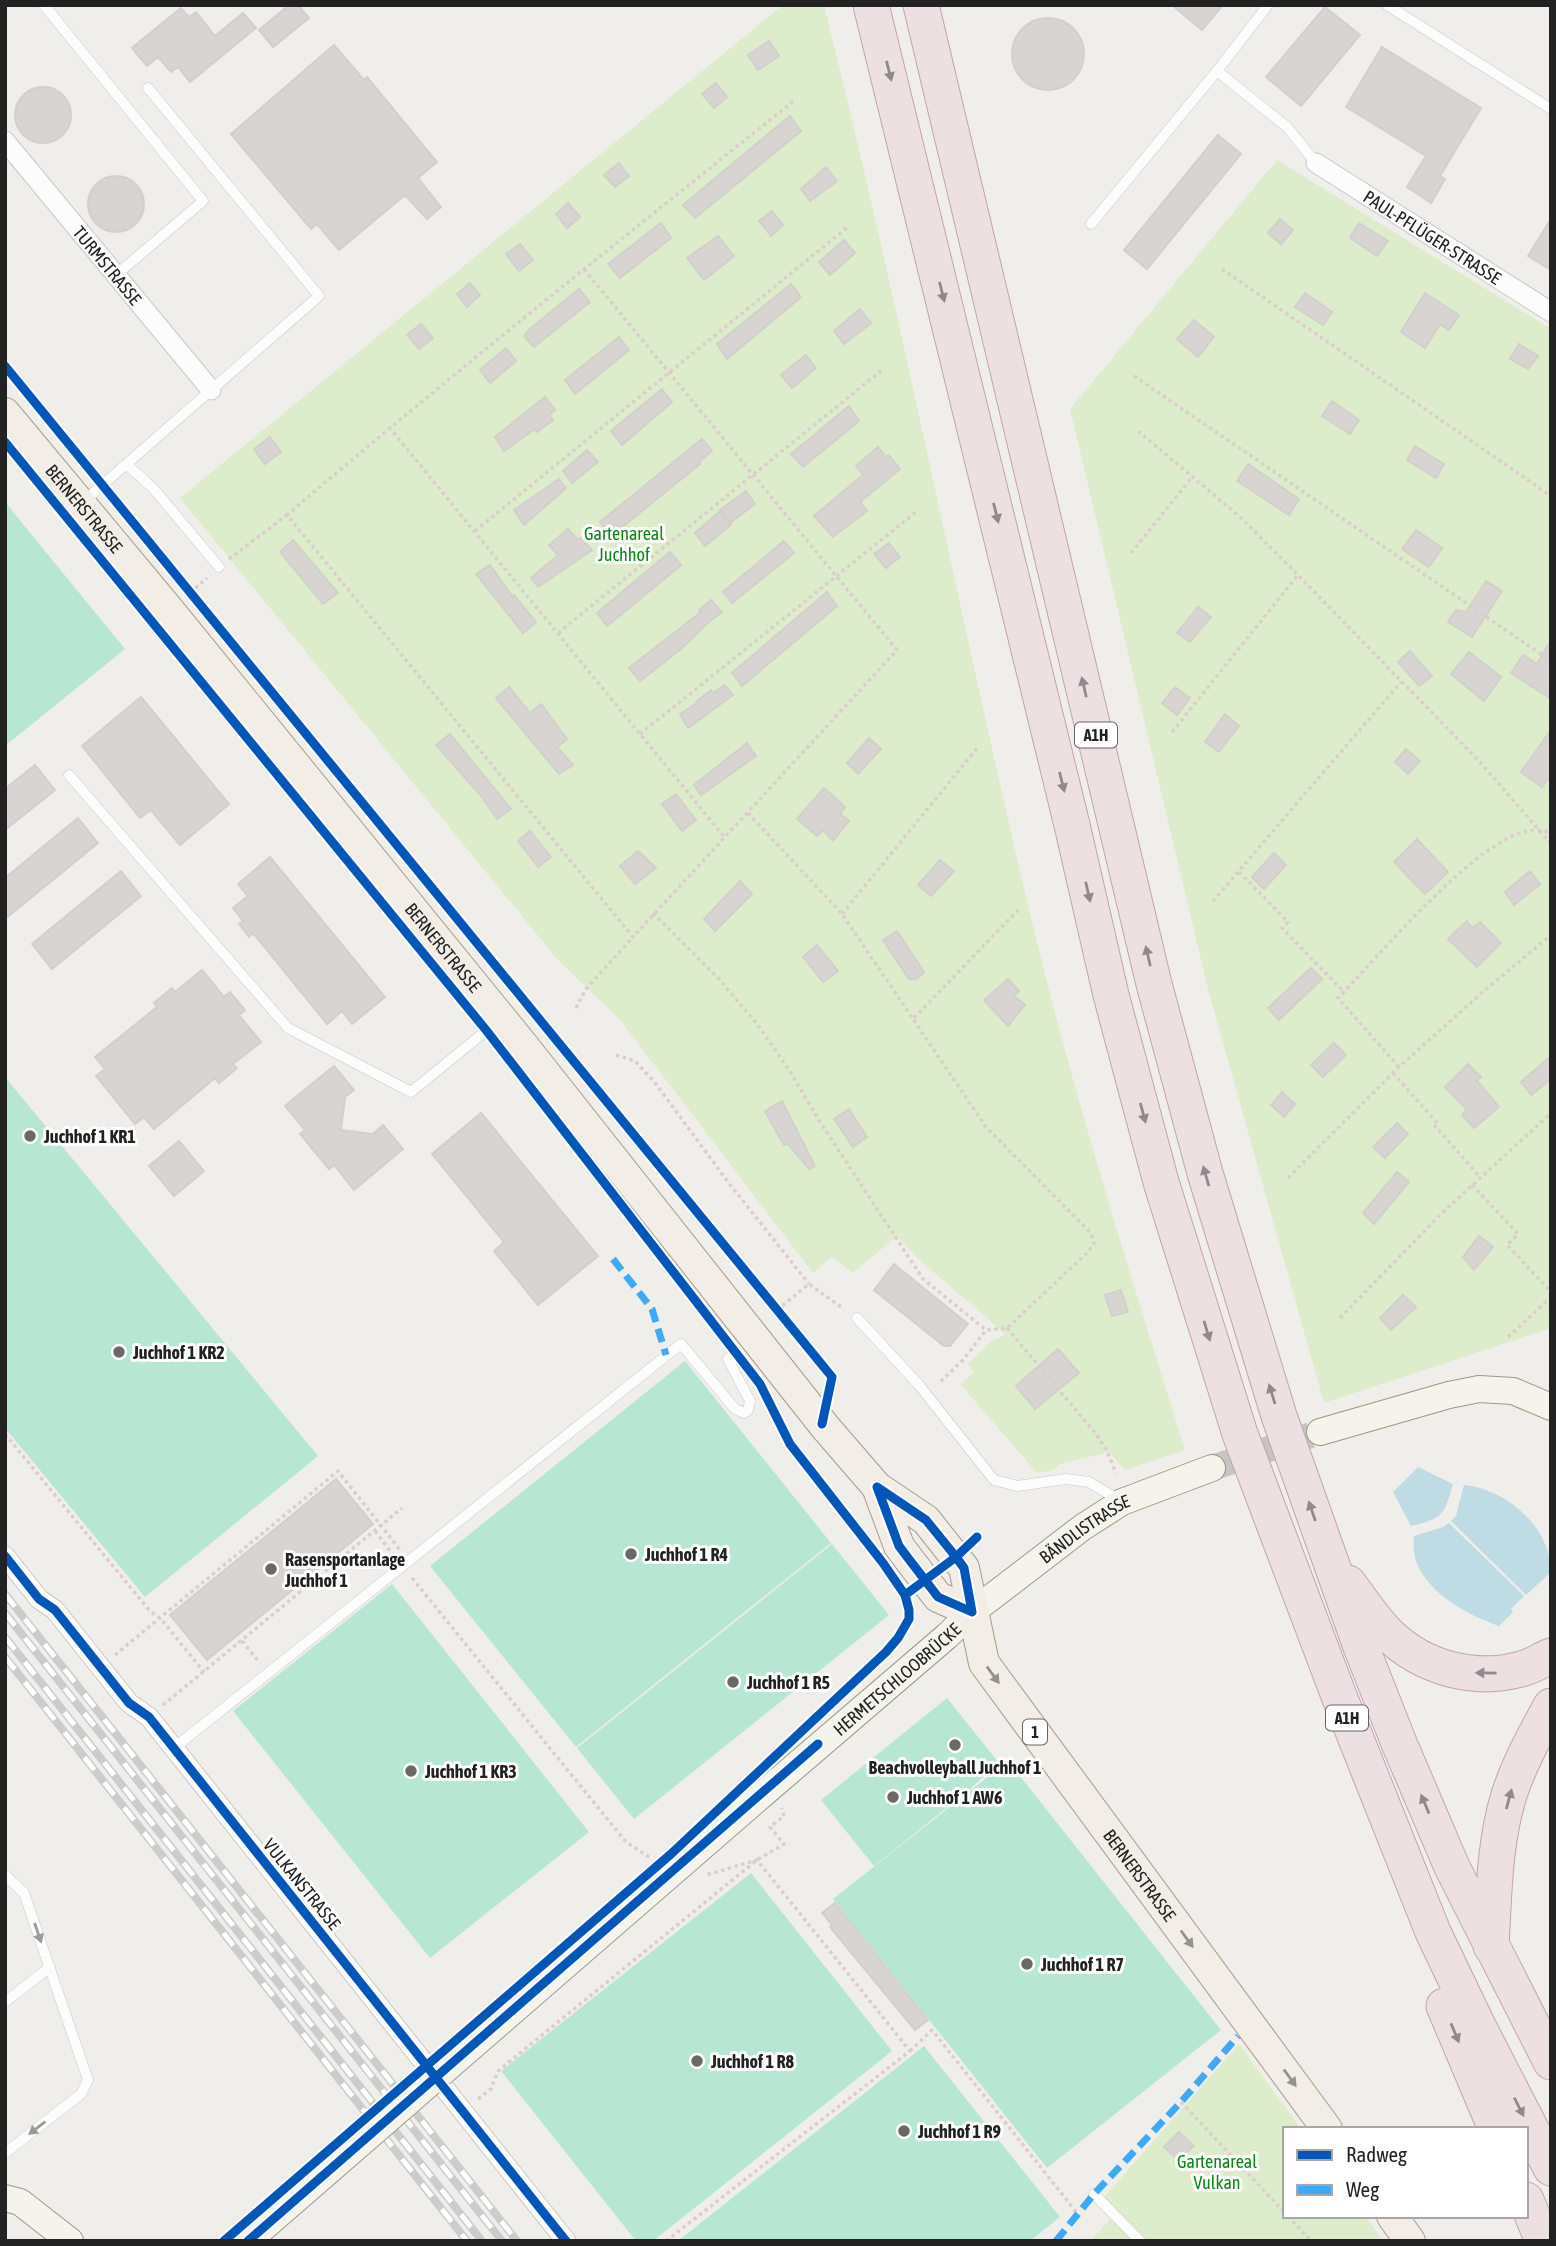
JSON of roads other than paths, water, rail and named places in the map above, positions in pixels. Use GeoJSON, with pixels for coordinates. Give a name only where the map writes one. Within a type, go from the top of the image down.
{"type":"FeatureCollection","features":[{"type":"Feature","properties":{"kind":"highway","name":"A1H"},"geometry":{"type":"LineString","coordinates":[[871,5],[1072,825],[1111,995],[1161,1182],[1264,1503],[1267,1545],[1321,1698],[1421,1928]]}},
{"type":"Feature","properties":{"kind":"highway","name":"A1H"},"geometry":{"type":"LineString","coordinates":[[921,5],[1158,997],[1205,1172],[1279,1416],[1329,1560],[1399,1743],[1452,1867],[1551,2062]]}},
{"type":"Feature","properties":{"kind":"highway"},"geometry":{"type":"LineString","coordinates":[[1329,1560],[1388,1634],[1408,1651],[1432,1664],[1456,1672],[1494,1674],[1523,1669],[1551,1656]]}},
{"type":"Feature","properties":{"kind":"highway"},"geometry":{"type":"LineString","coordinates":[[1491,1946],[1497,1866],[1509,1795],[1535,1734],[1551,1706]]}},
{"type":"Feature","properties":{"kind":"highway"},"geometry":{"type":"LineString","coordinates":[[1421,1928],[1495,2127]]}},
{"type":"Feature","properties":{"kind":"highway"},"geometry":{"type":"LineString","coordinates":[[1421,1928],[1551,2168]]}},
{"type":"Feature","properties":{"kind":"highway"},"geometry":{"type":"LineString","coordinates":[[1528,2205],[1544,2241]]}},
{"type":"Feature","properties":{"kind":"main road","name":"BERNERSTRASSE"},"geometry":{"type":"LineString","coordinates":[[5,413],[501,1018],[826,1428],[877,1487],[899,1546],[938,1597],[972,1612],[984,1663],[1326,2127]]}},
{"type":"Feature","properties":{"kind":"main road"},"geometry":{"type":"LineString","coordinates":[[1320,1432],[1479,1389],[1513,1391],[1551,1407]]}},
{"type":"Feature","properties":{"kind":"main road","name":"BÄNDLISTRASSE"},"geometry":{"type":"LineString","coordinates":[[972,1612],[1083,1527],[1122,1502],[1212,1468]]}},
{"type":"Feature","properties":{"kind":"main road","name":"HERMETSCHLOOBRÜCKE"},"geometry":{"type":"LineString","coordinates":[[248,2241],[940,1643],[972,1612]]}},
{"type":"Feature","properties":{"kind":"main road"},"geometry":{"type":"LineString","coordinates":[[5,2198],[20,2202],[70,2241]]}},
{"type":"Feature","properties":{"kind":"main road"},"geometry":{"type":"LineString","coordinates":[[5,2212],[40,2241]]}},
{"type":"Feature","properties":{"kind":"main road"},"geometry":{"type":"LineString","coordinates":[[1393,2218],[1410,2241]]}},
{"type":"Feature","properties":{"kind":"street","name":"TURMSTRASSE"},"geometry":{"type":"LineString","coordinates":[[5,141],[211,390]]}},
{"type":"Feature","properties":{"kind":"street","name":"PAUL-PFLÜGER-STRASSE"},"geometry":{"type":"LineString","coordinates":[[1316,163],[1551,312]]}},
{"type":"Feature","properties":{"kind":"street","name":"VULKANSTRASSE"},"geometry":{"type":"LineString","coordinates":[[5,1556],[39,1599],[55,1609],[129,1703],[149,1717],[566,2241]]}},
{"type":"Feature","properties":{"kind":"lane"},"geometry":{"type":"LineString","coordinates":[[44,5],[203,201],[116,275]]}},
{"type":"Feature","properties":{"kind":"lane"},"geometry":{"type":"LineString","coordinates":[[1091,224],[1268,5]]}},
{"type":"Feature","properties":{"kind":"lane"},"geometry":{"type":"LineString","coordinates":[[1387,5],[1551,108]]}},
{"type":"Feature","properties":{"kind":"lane"},"geometry":{"type":"LineString","coordinates":[[1217,71],[1287,127],[1316,163]]}},
{"type":"Feature","properties":{"kind":"lane"},"geometry":{"type":"LineString","coordinates":[[81,504],[319,296],[148,88]]}},
{"type":"Feature","properties":{"kind":"lane"},"geometry":{"type":"LineString","coordinates":[[126,464],[153,488],[219,567]]}},
{"type":"Feature","properties":{"kind":"lane"},"geometry":{"type":"LineString","coordinates":[[69,775],[288,1027],[411,1091],[501,1018]]}},
{"type":"Feature","properties":{"kind":"lane"},"geometry":{"type":"LineString","coordinates":[[857,1318],[926,1395],[994,1480],[1017,1486],[1066,1479],[1089,1482],[1122,1502]]}},
{"type":"Feature","properties":{"kind":"lane"},"geometry":{"type":"LineString","coordinates":[[174,1748],[681,1344],[735,1409],[744,1413],[748,1410],[750,1401],[729,1359],[736,1353]]}},
{"type":"Feature","properties":{"kind":"lane"},"geometry":{"type":"LineString","coordinates":[[5,1875],[24,1893],[88,2074],[88,2084],[81,2094],[5,2153]]}},
{"type":"Feature","properties":{"kind":"lane"},"geometry":{"type":"LineString","coordinates":[[5,2002],[50,1967]]}},
{"type":"Feature","properties":{"kind":"lane"},"geometry":{"type":"LineString","coordinates":[[1094,2193],[1140,2241]]}},
{"type":"Feature","properties":{"kind":"water"},"geometry":{"type":"Polygon","coordinates":[[[1418,1467],[1453,1484],[1441,1514],[1430,1521],[1411,1526],[1393,1492],[1418,1467]]]}},
{"type":"Feature","properties":{"kind":"water"},"geometry":{"type":"Polygon","coordinates":[[[1464,1485],[1480,1488],[1510,1502],[1535,1526],[1543,1540],[1551,1572],[1526,1595],[1451,1521],[1456,1516],[1464,1485]]]}},
{"type":"Feature","properties":{"kind":"water"},"geometry":{"type":"Polygon","coordinates":[[[1449,1523],[1524,1596],[1499,1626],[1469,1613],[1440,1594],[1419,1568],[1414,1553],[1414,1536],[1449,1523]]]}},
{"type":"Feature","properties":{"kind":"tunnel"},"geometry":{"type":"LineString","coordinates":[[1212,1468],[1320,1432]]}},
{"type":"Feature","properties":{"kind":"railway"},"geometry":{"type":"LineString","coordinates":[[5,1594],[517,2241]]}},
{"type":"Feature","properties":{"kind":"railway"},"geometry":{"type":"LineString","coordinates":[[5,1613],[502,2241]]}},
{"type":"Feature","properties":{"kind":"railway"},"geometry":{"type":"LineString","coordinates":[[5,1637],[482,2241]]}},
{"type":"Feature","properties":{"kind":"railway"},"geometry":{"type":"LineString","coordinates":[[5,1657],[467,2241]]}},
{"type":"Feature","properties":{"kind":"place","name":"Juchhof 1 KR1"},"geometry":{"type":"Point","coordinates":[30,1136]}},
{"type":"Feature","properties":{"kind":"place","name":"Juchhof 1 KR2"},"geometry":{"type":"Point","coordinates":[119,1352]}},
{"type":"Feature","properties":{"kind":"place","name":"Juchhof 1 R4"},"geometry":{"type":"Point","coordinates":[631,1554]}},
{"type":"Feature","properties":{"kind":"place","name":"Rasensportanlage Juchhof 1"},"geometry":{"type":"Point","coordinates":[271,1569]}},
{"type":"Feature","properties":{"kind":"place","name":"Juchhof 1 R5"},"geometry":{"type":"Point","coordinates":[733,1682]}},
{"type":"Feature","properties":{"kind":"place","name":"Beachvolleyball Juchhof 1"},"geometry":{"type":"Point","coordinates":[955,1745]}},
{"type":"Feature","properties":{"kind":"place","name":"Juchhof 1 KR3"},"geometry":{"type":"Point","coordinates":[411,1771]}},
{"type":"Feature","properties":{"kind":"place","name":"Juchhof 1 AW6"},"geometry":{"type":"Point","coordinates":[893,1797]}},
{"type":"Feature","properties":{"kind":"place","name":"Juchhof 1 R7"},"geometry":{"type":"Point","coordinates":[1027,1964]}},
{"type":"Feature","properties":{"kind":"place","name":"Juchhof 1 R8"},"geometry":{"type":"Point","coordinates":[697,2061]}},
{"type":"Feature","properties":{"kind":"place","name":"Juchhof 1 R9"},"geometry":{"type":"Point","coordinates":[904,2131]}},
{"type":"Feature","properties":{"kind":"park label","name":"Gartenareal Juchhof"},"geometry":{"type":"Point","coordinates":[624,543]}},
{"type":"Feature","properties":{"kind":"park label","name":"Gartenareal Vulkan"},"geometry":{"type":"Point","coordinates":[1217,2171]}}]}
